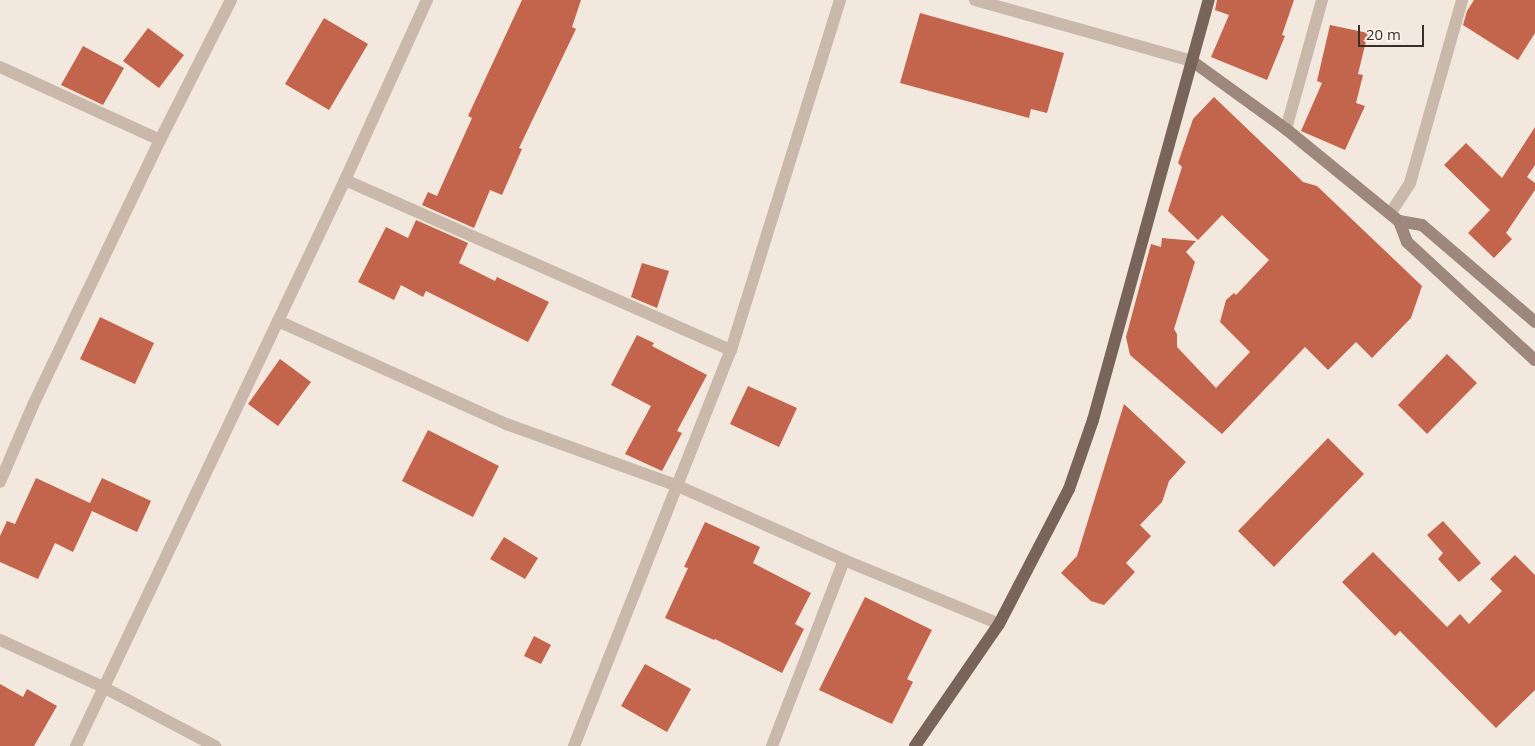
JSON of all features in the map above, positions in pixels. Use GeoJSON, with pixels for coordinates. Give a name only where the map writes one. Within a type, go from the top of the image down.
{"type":"FeatureCollection","features":[{"type":"Feature","properties":{"kind":"main road"},"geometry":{"type":"LineString","coordinates":[[915,746],[999,624],[1069,489],[1093,420],[1209,0]]}},
{"type":"Feature","properties":{"kind":"street"},"geometry":{"type":"LineString","coordinates":[[0,482],[33,405],[160,140],[231,0]]}},
{"type":"Feature","properties":{"kind":"street"},"geometry":{"type":"LineString","coordinates":[[76,746],[345,180],[427,0]]}},
{"type":"Feature","properties":{"kind":"street"},"geometry":{"type":"LineString","coordinates":[[574,746],[731,350],[840,0]]}},
{"type":"Feature","properties":{"kind":"street"},"geometry":{"type":"LineString","coordinates":[[975,0],[1192,61],[1286,129],[1394,218],[1407,242],[1533,355]]}},
{"type":"Feature","properties":{"kind":"street"},"geometry":{"type":"LineString","coordinates":[[1286,129],[1322,0]]}},
{"type":"Feature","properties":{"kind":"street"},"geometry":{"type":"LineString","coordinates":[[1394,218],[1410,183],[1462,0]]}},
{"type":"Feature","properties":{"kind":"street"},"geometry":{"type":"LineString","coordinates":[[0,67],[160,140]]}},
{"type":"Feature","properties":{"kind":"street"},"geometry":{"type":"LineString","coordinates":[[345,180],[731,350]]}},
{"type":"Feature","properties":{"kind":"street"},"geometry":{"type":"LineString","coordinates":[[1394,218],[1422,225],[1535,322]]}},
{"type":"Feature","properties":{"kind":"street"},"geometry":{"type":"LineString","coordinates":[[278,321],[506,424],[678,486],[844,560],[999,624]]}},
{"type":"Feature","properties":{"kind":"street"},"geometry":{"type":"LineString","coordinates":[[772,746],[844,560]]}},
{"type":"Feature","properties":{"kind":"street"},"geometry":{"type":"LineString","coordinates":[[0,640],[103,687],[215,746]]}},
{"type":"Feature","properties":{"kind":"building"},"geometry":{"type":"Polygon","coordinates":[[[522,0],[581,0],[572,27],[576,29],[519,148],[522,149],[502,195],[490,190],[474,228],[422,205],[428,192],[437,196],[472,118],[468,116],[522,0]]]}},
{"type":"Feature","properties":{"kind":"building"},"geometry":{"type":"Polygon","coordinates":[[[1217,0],[1294,0],[1282,35],[1285,36],[1267,80],[1211,57],[1229,15],[1215,10],[1217,0]]]}},
{"type":"Feature","properties":{"kind":"building"},"geometry":{"type":"Polygon","coordinates":[[[1474,0],[1535,0],[1535,33],[1518,60],[1463,25],[1467,11],[1474,0]]]}},
{"type":"Feature","properties":{"kind":"building"},"geometry":{"type":"Polygon","coordinates":[[[920,13],[1064,53],[1047,113],[1031,109],[1029,118],[900,83],[920,13]]]}},
{"type":"Feature","properties":{"kind":"building"},"geometry":{"type":"Polygon","coordinates":[[[324,18],[368,44],[329,110],[285,84],[324,18]]]}},
{"type":"Feature","properties":{"kind":"building"},"geometry":{"type":"Polygon","coordinates":[[[1330,25],[1368,33],[1358,74],[1363,75],[1356,103],[1365,106],[1345,150],[1301,131],[1322,83],[1317,81],[1330,25]]]}},
{"type":"Feature","properties":{"kind":"building"},"geometry":{"type":"Polygon","coordinates":[[[148,28],[184,55],[159,88],[123,61],[148,28]]]}},
{"type":"Feature","properties":{"kind":"building"},"geometry":{"type":"Polygon","coordinates":[[[83,46],[124,68],[103,105],[61,85],[83,46]]]}},
{"type":"Feature","properties":{"kind":"building"},"geometry":{"type":"Polygon","coordinates":[[[1214,97],[1303,182],[1317,186],[1422,286],[1411,318],[1372,358],[1356,342],[1328,370],[1305,347],[1222,434],[1130,355],[1126,337],[1151,244],[1161,247],[1162,238],[1196,241],[1186,252],[1195,262],[1174,329],[1177,334],[1177,347],[1216,388],[1250,352],[1220,322],[1226,300],[1234,293],[1236,295],[1269,260],[1222,215],[1198,240],[1168,211],[1182,167],[1178,163],[1193,119],[1214,97]]]}},
{"type":"Feature","properties":{"kind":"building"},"geometry":{"type":"Polygon","coordinates":[[[1535,127],[1535,165],[1527,177],[1535,183],[1535,190],[1506,233],[1512,239],[1494,258],[1468,233],[1490,210],[1444,165],[1466,143],[1502,178],[1535,127]]]}},
{"type":"Feature","properties":{"kind":"building"},"geometry":{"type":"Polygon","coordinates":[[[416,220],[468,243],[459,263],[495,281],[497,277],[549,302],[528,342],[426,291],[423,297],[401,285],[394,300],[358,282],[386,227],[408,238],[416,220]]]}},
{"type":"Feature","properties":{"kind":"building"},"geometry":{"type":"Polygon","coordinates":[[[642,263],[669,271],[657,308],[631,297],[642,263]]]}},
{"type":"Feature","properties":{"kind":"building"},"geometry":{"type":"Polygon","coordinates":[[[100,317],[154,343],[135,384],[80,359],[100,317]]]}},
{"type":"Feature","properties":{"kind":"building"},"geometry":{"type":"Polygon","coordinates":[[[637,335],[654,343],[652,346],[707,375],[677,431],[682,433],[662,471],[625,454],[651,406],[611,385],[637,335]]]}},
{"type":"Feature","properties":{"kind":"building"},"geometry":{"type":"Polygon","coordinates":[[[1447,354],[1477,383],[1427,434],[1398,405],[1447,354]]]}},
{"type":"Feature","properties":{"kind":"building"},"geometry":{"type":"Polygon","coordinates":[[[280,359],[311,382],[278,426],[248,404],[280,359]]]}},
{"type":"Feature","properties":{"kind":"building"},"geometry":{"type":"Polygon","coordinates":[[[748,386],[797,408],[779,447],[730,424],[748,386]]]}},
{"type":"Feature","properties":{"kind":"building"},"geometry":{"type":"Polygon","coordinates":[[[1124,404],[1186,462],[1169,481],[1162,502],[1140,525],[1151,536],[1126,563],[1135,572],[1104,605],[1091,601],[1061,573],[1077,556],[1124,404]]]}},
{"type":"Feature","properties":{"kind":"building"},"geometry":{"type":"Polygon","coordinates":[[[428,430],[499,466],[473,517],[402,481],[428,430]]]}},
{"type":"Feature","properties":{"kind":"building"},"geometry":{"type":"Polygon","coordinates":[[[1328,438],[1364,474],[1274,567],[1238,531],[1328,438]]]}},
{"type":"Feature","properties":{"kind":"building"},"geometry":{"type":"Polygon","coordinates":[[[36,478],[90,503],[102,478],[151,501],[137,532],[92,511],[73,552],[55,543],[38,579],[0,562],[0,536],[7,521],[15,524],[36,478]]]}},
{"type":"Feature","properties":{"kind":"building"},"geometry":{"type":"Polygon","coordinates":[[[1443,521],[1481,563],[1459,582],[1438,559],[1443,553],[1427,535],[1443,521]]]}},
{"type":"Feature","properties":{"kind":"building"},"geometry":{"type":"Polygon","coordinates":[[[705,522],[760,547],[753,563],[811,593],[795,624],[804,629],[782,673],[715,639],[665,618],[688,568],[684,567],[705,522]]]}},
{"type":"Feature","properties":{"kind":"building"},"geometry":{"type":"Polygon","coordinates":[[[504,537],[538,558],[525,579],[490,559],[504,537]]]}},
{"type":"Feature","properties":{"kind":"building"},"geometry":{"type":"Polygon","coordinates":[[[1373,552],[1447,627],[1460,614],[1469,624],[1502,591],[1490,579],[1515,555],[1535,575],[1535,690],[1496,728],[1400,631],[1395,636],[1342,582],[1373,552]]]}},
{"type":"Feature","properties":{"kind":"building"},"geometry":{"type":"Polygon","coordinates":[[[865,597],[932,630],[907,679],[913,682],[892,724],[819,690],[865,597]]]}},
{"type":"Feature","properties":{"kind":"building"},"geometry":{"type":"Polygon","coordinates":[[[534,636],[551,645],[541,664],[524,656],[534,636]]]}},
{"type":"Feature","properties":{"kind":"building"},"geometry":{"type":"Polygon","coordinates":[[[645,664],[691,689],[667,732],[621,706],[645,664]]]}},
{"type":"Feature","properties":{"kind":"building"},"geometry":{"type":"Polygon","coordinates":[[[0,684],[23,697],[27,689],[57,706],[34,746],[0,746],[0,684]]]}}]}
